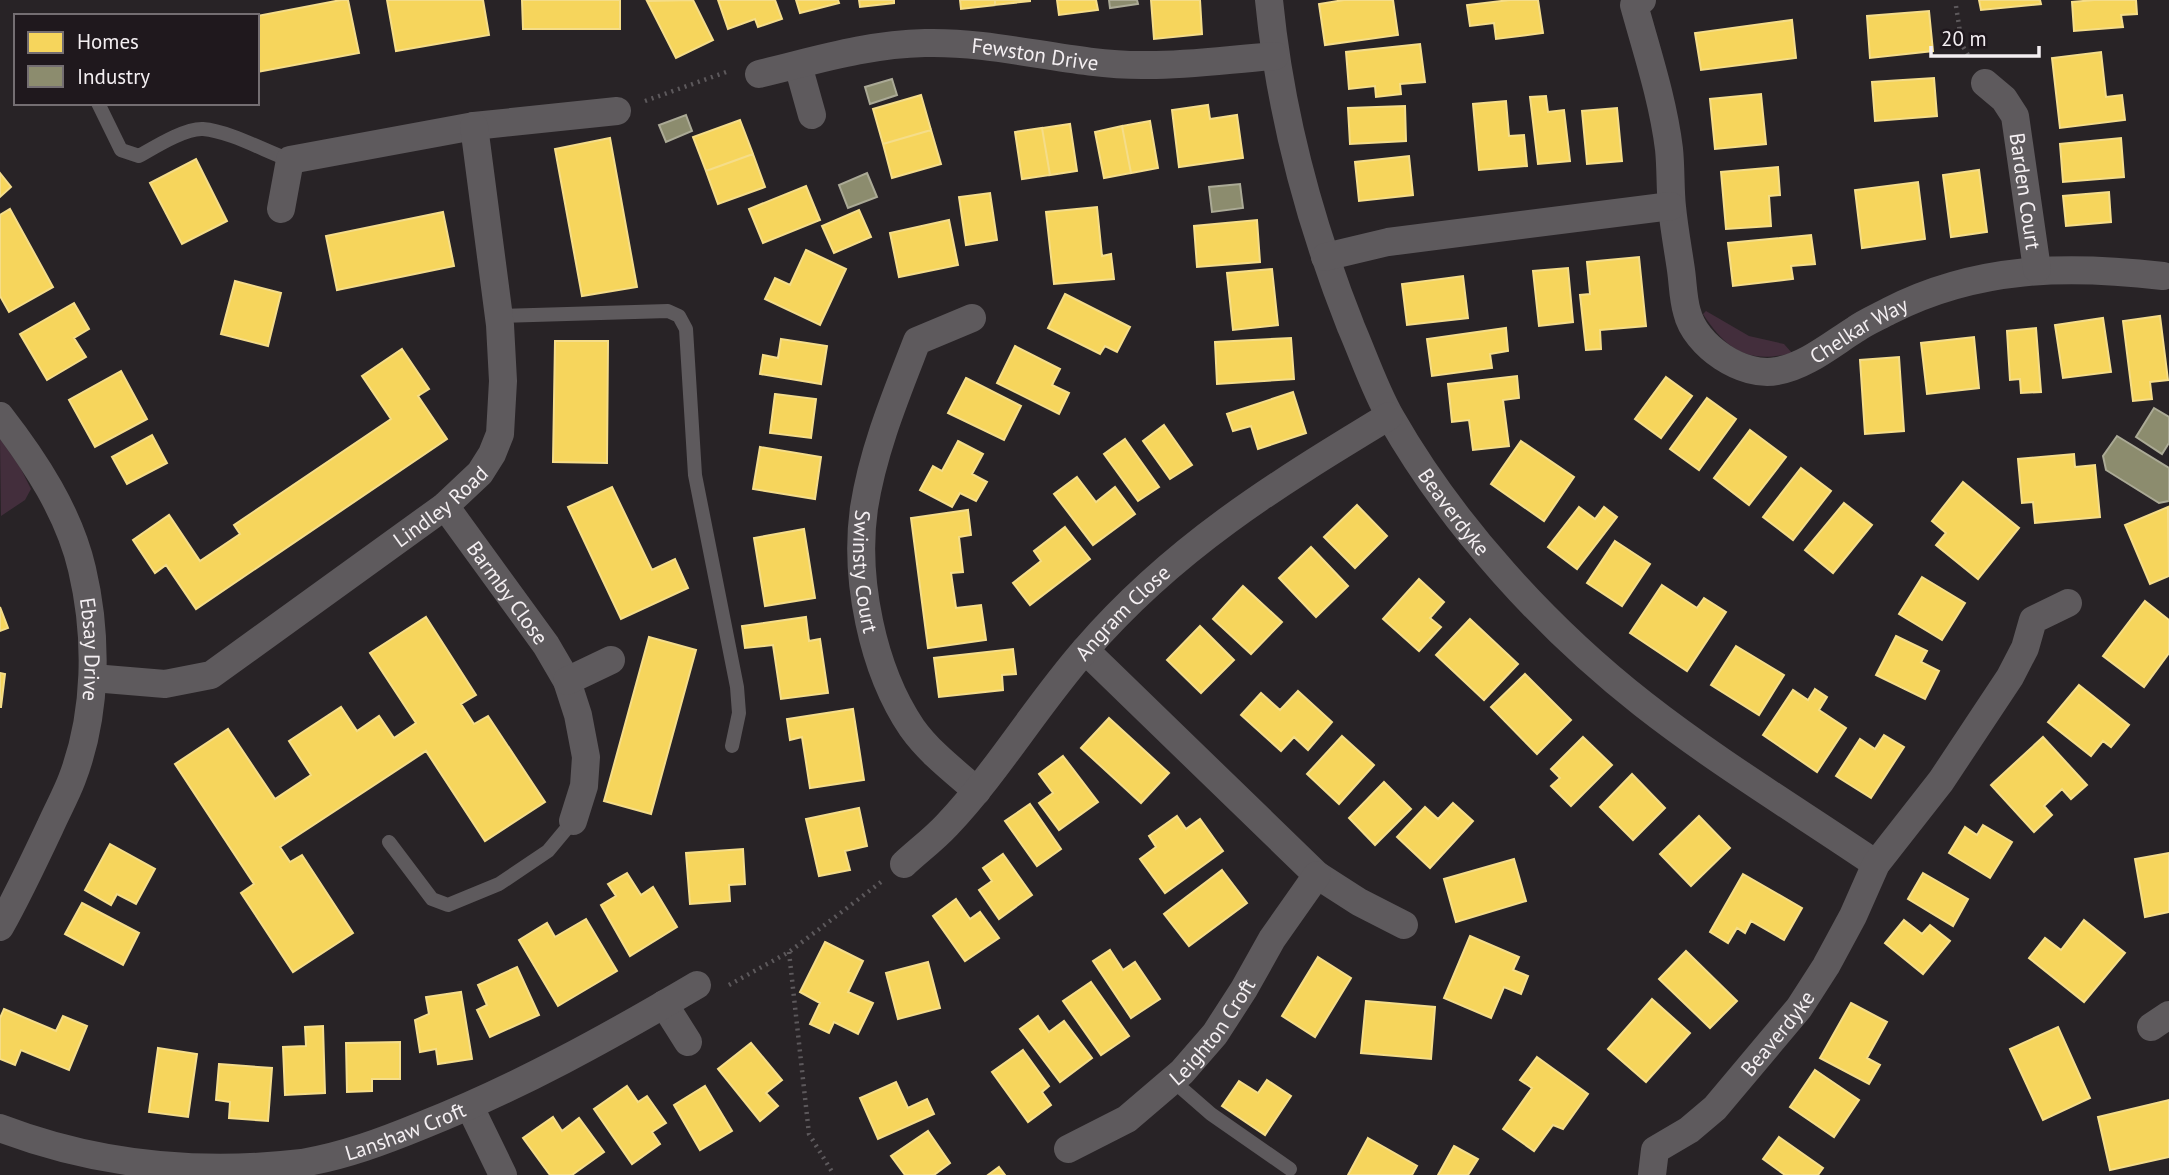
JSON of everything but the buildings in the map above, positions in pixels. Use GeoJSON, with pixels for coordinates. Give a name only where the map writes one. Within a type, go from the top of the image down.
{"type":"FeatureCollection","features":[{"type":"Feature","properties":{"kind":"street","name":"Beaverdyke"},"geometry":{"type":"LineString","coordinates":[[1269,0],[1275,56],[1302,186],[1325,257],[1389,416],[1428,478],[1477,542],[1534,604],[1594,663],[1643,704],[1876,864]]}},
{"type":"Feature","properties":{"kind":"street","name":"Chelkar Way"},"geometry":{"type":"LineString","coordinates":[[1631,2],[1664,113],[1670,151],[1671,206],[1687,314],[1700,337],[1718,355],[1744,368],[1776,372],[1801,362],[1859,326],[1902,304],[1958,284],[2037,269],[2109,270],[2163,276]]}},
{"type":"Feature","properties":{"kind":"street","name":"Fewston Drive"},"geometry":{"type":"LineString","coordinates":[[759,74],[870,47],[925,43],[970,44],[1142,65],[1275,56]]}},
{"type":"Feature","properties":{"kind":"street"},"geometry":{"type":"LineString","coordinates":[[797,65],[812,116]]}},
{"type":"Feature","properties":{"kind":"street","name":"Barden Court"},"geometry":{"type":"LineString","coordinates":[[1985,83],[2004,99],[2015,116],[2037,269]]}},
{"type":"Feature","properties":{"kind":"street"},"geometry":{"type":"LineString","coordinates":[[281,209],[290,160],[474,126],[617,111]]}},
{"type":"Feature","properties":{"kind":"street","name":"Lindley Road"},"geometry":{"type":"LineString","coordinates":[[93,678],[165,684],[211,675],[445,506],[480,473],[500,434],[503,382],[499,316],[474,126]]}},
{"type":"Feature","properties":{"kind":"street"},"geometry":{"type":"LineString","coordinates":[[1325,257],[1388,242],[1671,206]]}},
{"type":"Feature","properties":{"kind":"street","name":"Swinsty Court"},"geometry":{"type":"LineString","coordinates":[[972,318],[917,341],[883,431],[874,466],[864,510],[862,555],[868,617],[878,661],[894,698],[913,729],[933,753],[977,791]]}},
{"type":"Feature","properties":{"kind":"street","name":"Ebsay Drive"},"geometry":{"type":"LineString","coordinates":[[0,415],[43,477],[65,520],[82,568],[91,625],[93,678],[86,728],[73,778],[19,894],[0,927]]}},
{"type":"Feature","properties":{"kind":"street","name":"Angram Close"},"geometry":{"type":"LineString","coordinates":[[904,864],[946,826],[977,791],[1085,650],[1136,596],[1180,556],[1279,482],[1389,416]]}},
{"type":"Feature","properties":{"kind":"street","name":"Barmby Close"},"geometry":{"type":"LineString","coordinates":[[445,506],[546,645],[567,681],[578,715],[586,757],[584,786],[573,821]]}},
{"type":"Feature","properties":{"kind":"street","name":"Beaverdyke"},"geometry":{"type":"LineString","coordinates":[[1652,1175],[1656,1150],[1689,1130],[1715,1108],[1799,1008],[1853,916],[1876,864],[1941,781],[2010,677],[2025,649],[2034,620],[2068,603]]}},
{"type":"Feature","properties":{"kind":"street"},"geometry":{"type":"LineString","coordinates":[[1085,650],[1317,875],[1359,902],[1404,925]]}},
{"type":"Feature","properties":{"kind":"street"},"geometry":{"type":"LineString","coordinates":[[567,681],[611,660]]}},
{"type":"Feature","properties":{"kind":"street","name":"Leighton Croft"},"geometry":{"type":"LineString","coordinates":[[1068,1149],[1127,1119],[1172,1080],[1215,1034],[1272,939],[1317,875]]}},
{"type":"Feature","properties":{"kind":"street","name":"Lanshaw Croft"},"geometry":{"type":"LineString","coordinates":[[0,1128],[48,1146],[112,1161],[176,1169],[237,1169],[302,1163],[360,1149],[470,1107],[565,1060],[697,985]]}},
{"type":"Feature","properties":{"kind":"street"},"geometry":{"type":"LineString","coordinates":[[664,1004],[688,1042]]}},
{"type":"Feature","properties":{"kind":"street"},"geometry":{"type":"LineString","coordinates":[[470,1107],[503,1175]]}},
{"type":"Feature","properties":{"kind":"lane"},"geometry":{"type":"LineString","coordinates":[[99,105],[121,150],[139,156],[175,137],[201,129],[223,134],[290,160]]}},
{"type":"Feature","properties":{"kind":"lane"},"geometry":{"type":"LineString","coordinates":[[499,316],[668,311],[679,316],[686,329],[695,475],[737,687],[739,713],[732,746]]}},
{"type":"Feature","properties":{"kind":"lane"},"geometry":{"type":"LineString","coordinates":[[389,842],[432,899],[448,905],[499,884],[548,851],[573,821]]}},
{"type":"Feature","properties":{"kind":"lane"},"geometry":{"type":"LineString","coordinates":[[1172,1080],[1211,1114],[1290,1169]]}},
{"type":"Feature","properties":{"kind":"path"},"geometry":{"type":"LineString","coordinates":[[1956,6],[1962,45],[1985,83]]}},
{"type":"Feature","properties":{"kind":"path"},"geometry":{"type":"LineString","coordinates":[[617,111],[740,67],[759,74]]}},
{"type":"Feature","properties":{"kind":"path"},"geometry":{"type":"LineString","coordinates":[[697,985],[727,987],[789,953],[904,864]]}},
{"type":"Feature","properties":{"kind":"path"},"geometry":{"type":"LineString","coordinates":[[789,953],[809,1134],[834,1175]]}},
{"type":"Feature","properties":{"kind":"shaded area"},"geometry":{"type":"Polygon","coordinates":[[[1706,311],[1749,336],[1784,344],[1792,353],[1763,357],[1740,352],[1730,346],[1712,327],[1703,314],[1706,311]]]}},
{"type":"Feature","properties":{"kind":"shaded area"},"geometry":{"type":"Polygon","coordinates":[[[0,439],[20,467],[31,489],[25,500],[1,516],[0,439]]]}}]}
